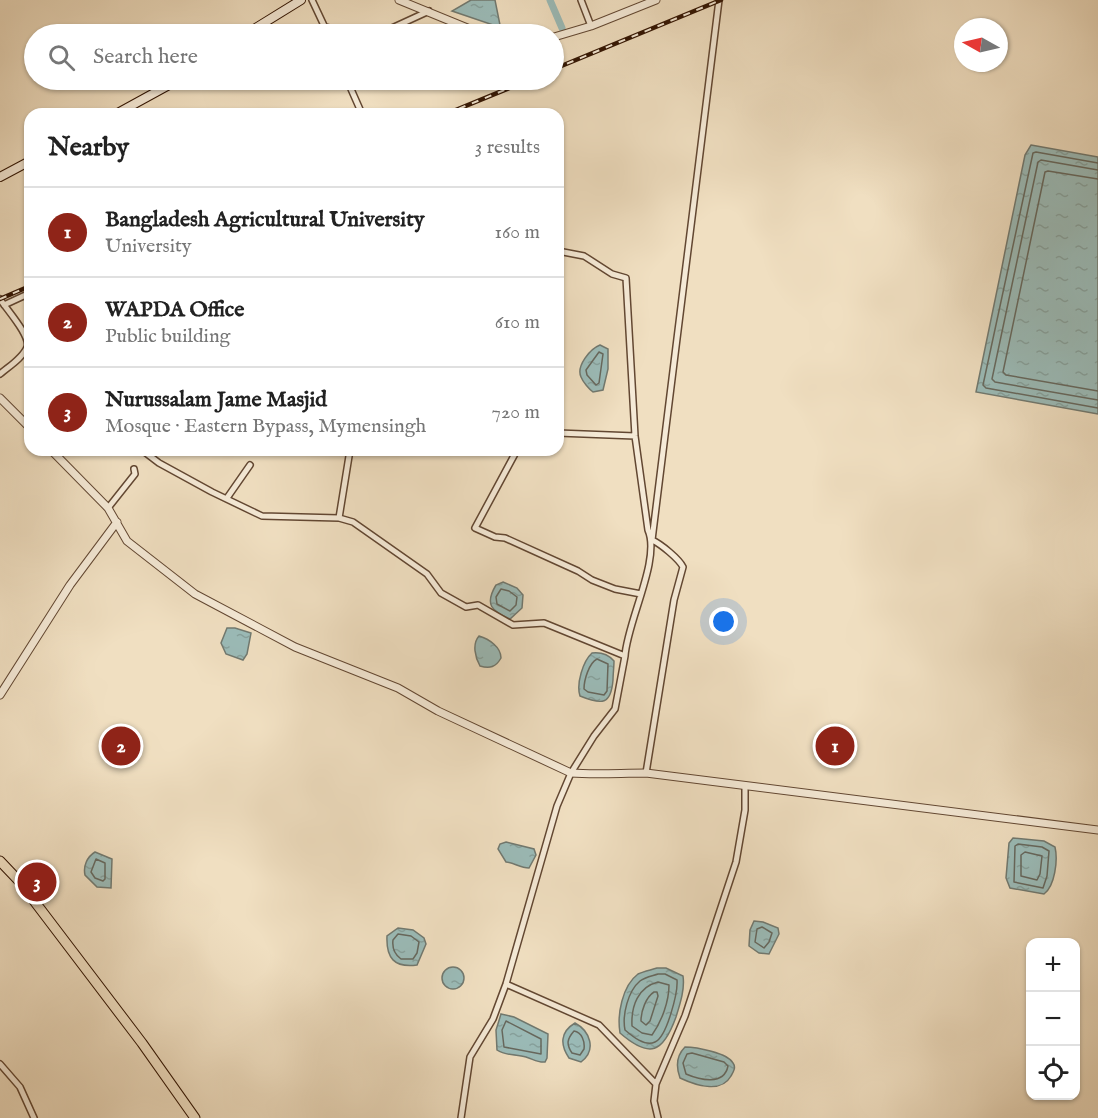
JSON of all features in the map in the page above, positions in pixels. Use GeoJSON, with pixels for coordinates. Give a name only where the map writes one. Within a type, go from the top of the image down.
{"type":"FeatureCollection","features":[{"type":"Feature","properties":{"kind":"highway"},"geometry":{"type":"LineString","coordinates":[[0,861],[27,890],[142,1043],[195,1118]]}},
{"type":"Feature","properties":{"kind":"main road"},"geometry":{"type":"LineString","coordinates":[[262,24],[301,0]]}},
{"type":"Feature","properties":{"kind":"main road"},"geometry":{"type":"LineString","coordinates":[[127,108],[160,90]]}},
{"type":"Feature","properties":{"kind":"main road"},"geometry":{"type":"LineString","coordinates":[[0,177],[24,164]]}},
{"type":"Feature","properties":{"kind":"street"},"geometry":{"type":"LineString","coordinates":[[312,0],[324,24]]}},
{"type":"Feature","properties":{"kind":"street"},"geometry":{"type":"LineString","coordinates":[[399,0],[458,24]]}},
{"type":"Feature","properties":{"kind":"street"},"geometry":{"type":"LineString","coordinates":[[581,0],[591,26]]}},
{"type":"Feature","properties":{"kind":"street"},"geometry":{"type":"LineString","coordinates":[[564,34],[591,26],[656,0]]}},
{"type":"Feature","properties":{"kind":"street"},"geometry":{"type":"LineString","coordinates":[[461,1118],[470,1057],[493,1019],[506,984],[557,806],[571,773],[594,736],[615,710],[621,685],[625,656],[650,559],[719,0]]}},
{"type":"Feature","properties":{"kind":"street"},"geometry":{"type":"LineString","coordinates":[[402,24],[429,12]]}},
{"type":"Feature","properties":{"kind":"street"},"geometry":{"type":"LineString","coordinates":[[351,90],[359,108]]}},
{"type":"Feature","properties":{"kind":"street"},"geometry":{"type":"LineString","coordinates":[[564,252],[584,256],[612,274],[626,278],[635,436],[648,530],[652,540],[661,544],[681,562],[683,567],[674,600],[646,773]]}},
{"type":"Feature","properties":{"kind":"street"},"geometry":{"type":"LineString","coordinates":[[4,305],[24,296]]}},
{"type":"Feature","properties":{"kind":"street"},"geometry":{"type":"LineString","coordinates":[[0,299],[24,334]]}},
{"type":"Feature","properties":{"kind":"street"},"geometry":{"type":"LineString","coordinates":[[0,374],[24,353]]}},
{"type":"Feature","properties":{"kind":"street"},"geometry":{"type":"LineString","coordinates":[[0,398],[24,422]]}},
{"type":"Feature","properties":{"kind":"street"},"geometry":{"type":"LineString","coordinates":[[564,433],[635,436]]}},
{"type":"Feature","properties":{"kind":"street"},"geometry":{"type":"LineString","coordinates":[[57,456],[108,508],[127,541],[195,594],[295,647],[398,688],[438,711],[571,773],[593,775],[646,773],[1098,830]]}},
{"type":"Feature","properties":{"kind":"street"},"geometry":{"type":"LineString","coordinates":[[150,456],[159,463],[262,516],[339,518],[353,522],[427,574],[441,593],[466,607],[478,605],[513,625],[544,623],[557,626],[576,637],[625,656]]}},
{"type":"Feature","properties":{"kind":"street"},"geometry":{"type":"LineString","coordinates":[[339,518],[349,456]]}},
{"type":"Feature","properties":{"kind":"street"},"geometry":{"type":"LineString","coordinates":[[514,456],[475,528],[495,537],[505,538],[615,589],[641,594]]}},
{"type":"Feature","properties":{"kind":"street"},"geometry":{"type":"LineString","coordinates":[[227,498],[250,465]]}},
{"type":"Feature","properties":{"kind":"street"},"geometry":{"type":"LineString","coordinates":[[108,508],[135,474],[134,469]]}},
{"type":"Feature","properties":{"kind":"street"},"geometry":{"type":"LineString","coordinates":[[0,695],[70,585],[117,522]]}},
{"type":"Feature","properties":{"kind":"street"},"geometry":{"type":"LineString","coordinates":[[658,1118],[654,1101],[656,1084],[686,1016],[736,862],[745,810],[745,787]]}},
{"type":"Feature","properties":{"kind":"street"},"geometry":{"type":"LineString","coordinates":[[506,984],[599,1025],[656,1084]]}},
{"type":"Feature","properties":{"kind":"street"},"geometry":{"type":"LineString","coordinates":[[0,1064],[20,1087],[34,1118]]}},
{"type":"Feature","properties":{"kind":"water"},"geometry":{"type":"Polygon","coordinates":[[[471,0],[495,0],[500,24],[490,24],[452,11],[471,0]]]}},
{"type":"Feature","properties":{"kind":"water"},"geometry":{"type":"Polygon","coordinates":[[[1031,145],[1098,157],[1098,414],[976,392],[1025,155],[1031,145]]]}},
{"type":"Feature","properties":{"kind":"water"},"geometry":{"type":"Polygon","coordinates":[[[600,345],[608,349],[608,369],[603,390],[593,392],[582,379],[580,368],[588,354],[600,345]]]}},
{"type":"Feature","properties":{"kind":"water"},"geometry":{"type":"Polygon","coordinates":[[[503,582],[517,588],[523,595],[522,608],[510,619],[494,610],[490,602],[496,585],[503,582]]]}},
{"type":"Feature","properties":{"kind":"water"},"geometry":{"type":"Polygon","coordinates":[[[227,628],[251,633],[247,654],[243,660],[226,654],[221,643],[227,628]]]}},
{"type":"Feature","properties":{"kind":"water"},"geometry":{"type":"Polygon","coordinates":[[[479,636],[490,641],[499,650],[501,658],[492,666],[480,666],[478,662],[475,647],[479,636]]]}},
{"type":"Feature","properties":{"kind":"water"},"geometry":{"type":"Polygon","coordinates":[[[592,653],[604,654],[614,661],[612,688],[604,701],[594,701],[580,696],[581,673],[592,653]]]}},
{"type":"Feature","properties":{"kind":"water"},"geometry":{"type":"Polygon","coordinates":[[[1013,838],[1044,841],[1055,847],[1055,872],[1051,885],[1044,894],[1010,888],[1006,878],[1009,843],[1013,838]]]}},
{"type":"Feature","properties":{"kind":"water"},"geometry":{"type":"Polygon","coordinates":[[[506,842],[534,849],[536,855],[529,868],[506,862],[498,849],[500,844],[506,842]]]}},
{"type":"Feature","properties":{"kind":"water"},"geometry":{"type":"Polygon","coordinates":[[[95,852],[112,859],[111,888],[97,887],[85,875],[86,862],[95,852]]]}},
{"type":"Feature","properties":{"kind":"water"},"geometry":{"type":"Polygon","coordinates":[[[754,921],[778,928],[779,934],[769,954],[759,953],[749,946],[750,930],[754,921]]]}},
{"type":"Feature","properties":{"kind":"water"},"geometry":{"type":"Polygon","coordinates":[[[398,928],[413,930],[424,938],[426,944],[417,965],[402,965],[390,956],[387,936],[398,928]]]}},
{"type":"Feature","properties":{"kind":"water"},"geometry":{"type":"Polygon","coordinates":[[[453,967],[463,974],[464,978],[457,988],[453,989],[443,982],[442,978],[449,968],[453,967]]]}},
{"type":"Feature","properties":{"kind":"water"},"geometry":{"type":"Polygon","coordinates":[[[657,968],[666,968],[683,976],[683,991],[676,1017],[666,1038],[660,1045],[647,1049],[640,1047],[620,1033],[619,1018],[624,993],[633,979],[638,974],[657,968]]]}},
{"type":"Feature","properties":{"kind":"water"},"geometry":{"type":"Polygon","coordinates":[[[501,1014],[514,1017],[548,1034],[545,1062],[497,1050],[496,1030],[501,1014]]]}},
{"type":"Feature","properties":{"kind":"water"},"geometry":{"type":"Polygon","coordinates":[[[575,1023],[585,1031],[590,1041],[589,1052],[581,1062],[569,1058],[563,1044],[566,1030],[575,1023]]]}},
{"type":"Feature","properties":{"kind":"water"},"geometry":{"type":"Polygon","coordinates":[[[685,1047],[711,1051],[730,1059],[734,1065],[734,1071],[727,1082],[707,1086],[680,1078],[678,1062],[685,1047]]]}},
{"type":"Feature","properties":{"kind":"waterway"},"geometry":{"type":"LineString","coordinates":[[550,0],[560,24]]}},
{"type":"Feature","properties":{"kind":"railway"},"geometry":{"type":"LineString","coordinates":[[564,65],[721,0]]}},
{"type":"Feature","properties":{"kind":"railway"},"geometry":{"type":"LineString","coordinates":[[461,108],[505,90]]}},
{"type":"Feature","properties":{"kind":"railway"},"geometry":{"type":"LineString","coordinates":[[0,299],[24,289]]}},
{"type":"Feature","properties":{"kind":"place","name":"WAPDA Office"},"geometry":{"type":"Point","coordinates":[121,746]}},
{"type":"Feature","properties":{"kind":"place","name":"Bangladesh Agricultural University"},"geometry":{"type":"Point","coordinates":[835,746]}},
{"type":"Feature","properties":{"kind":"place","name":"Nurussalam Jame Masjid"},"geometry":{"type":"Point","coordinates":[37,882]}}]}
